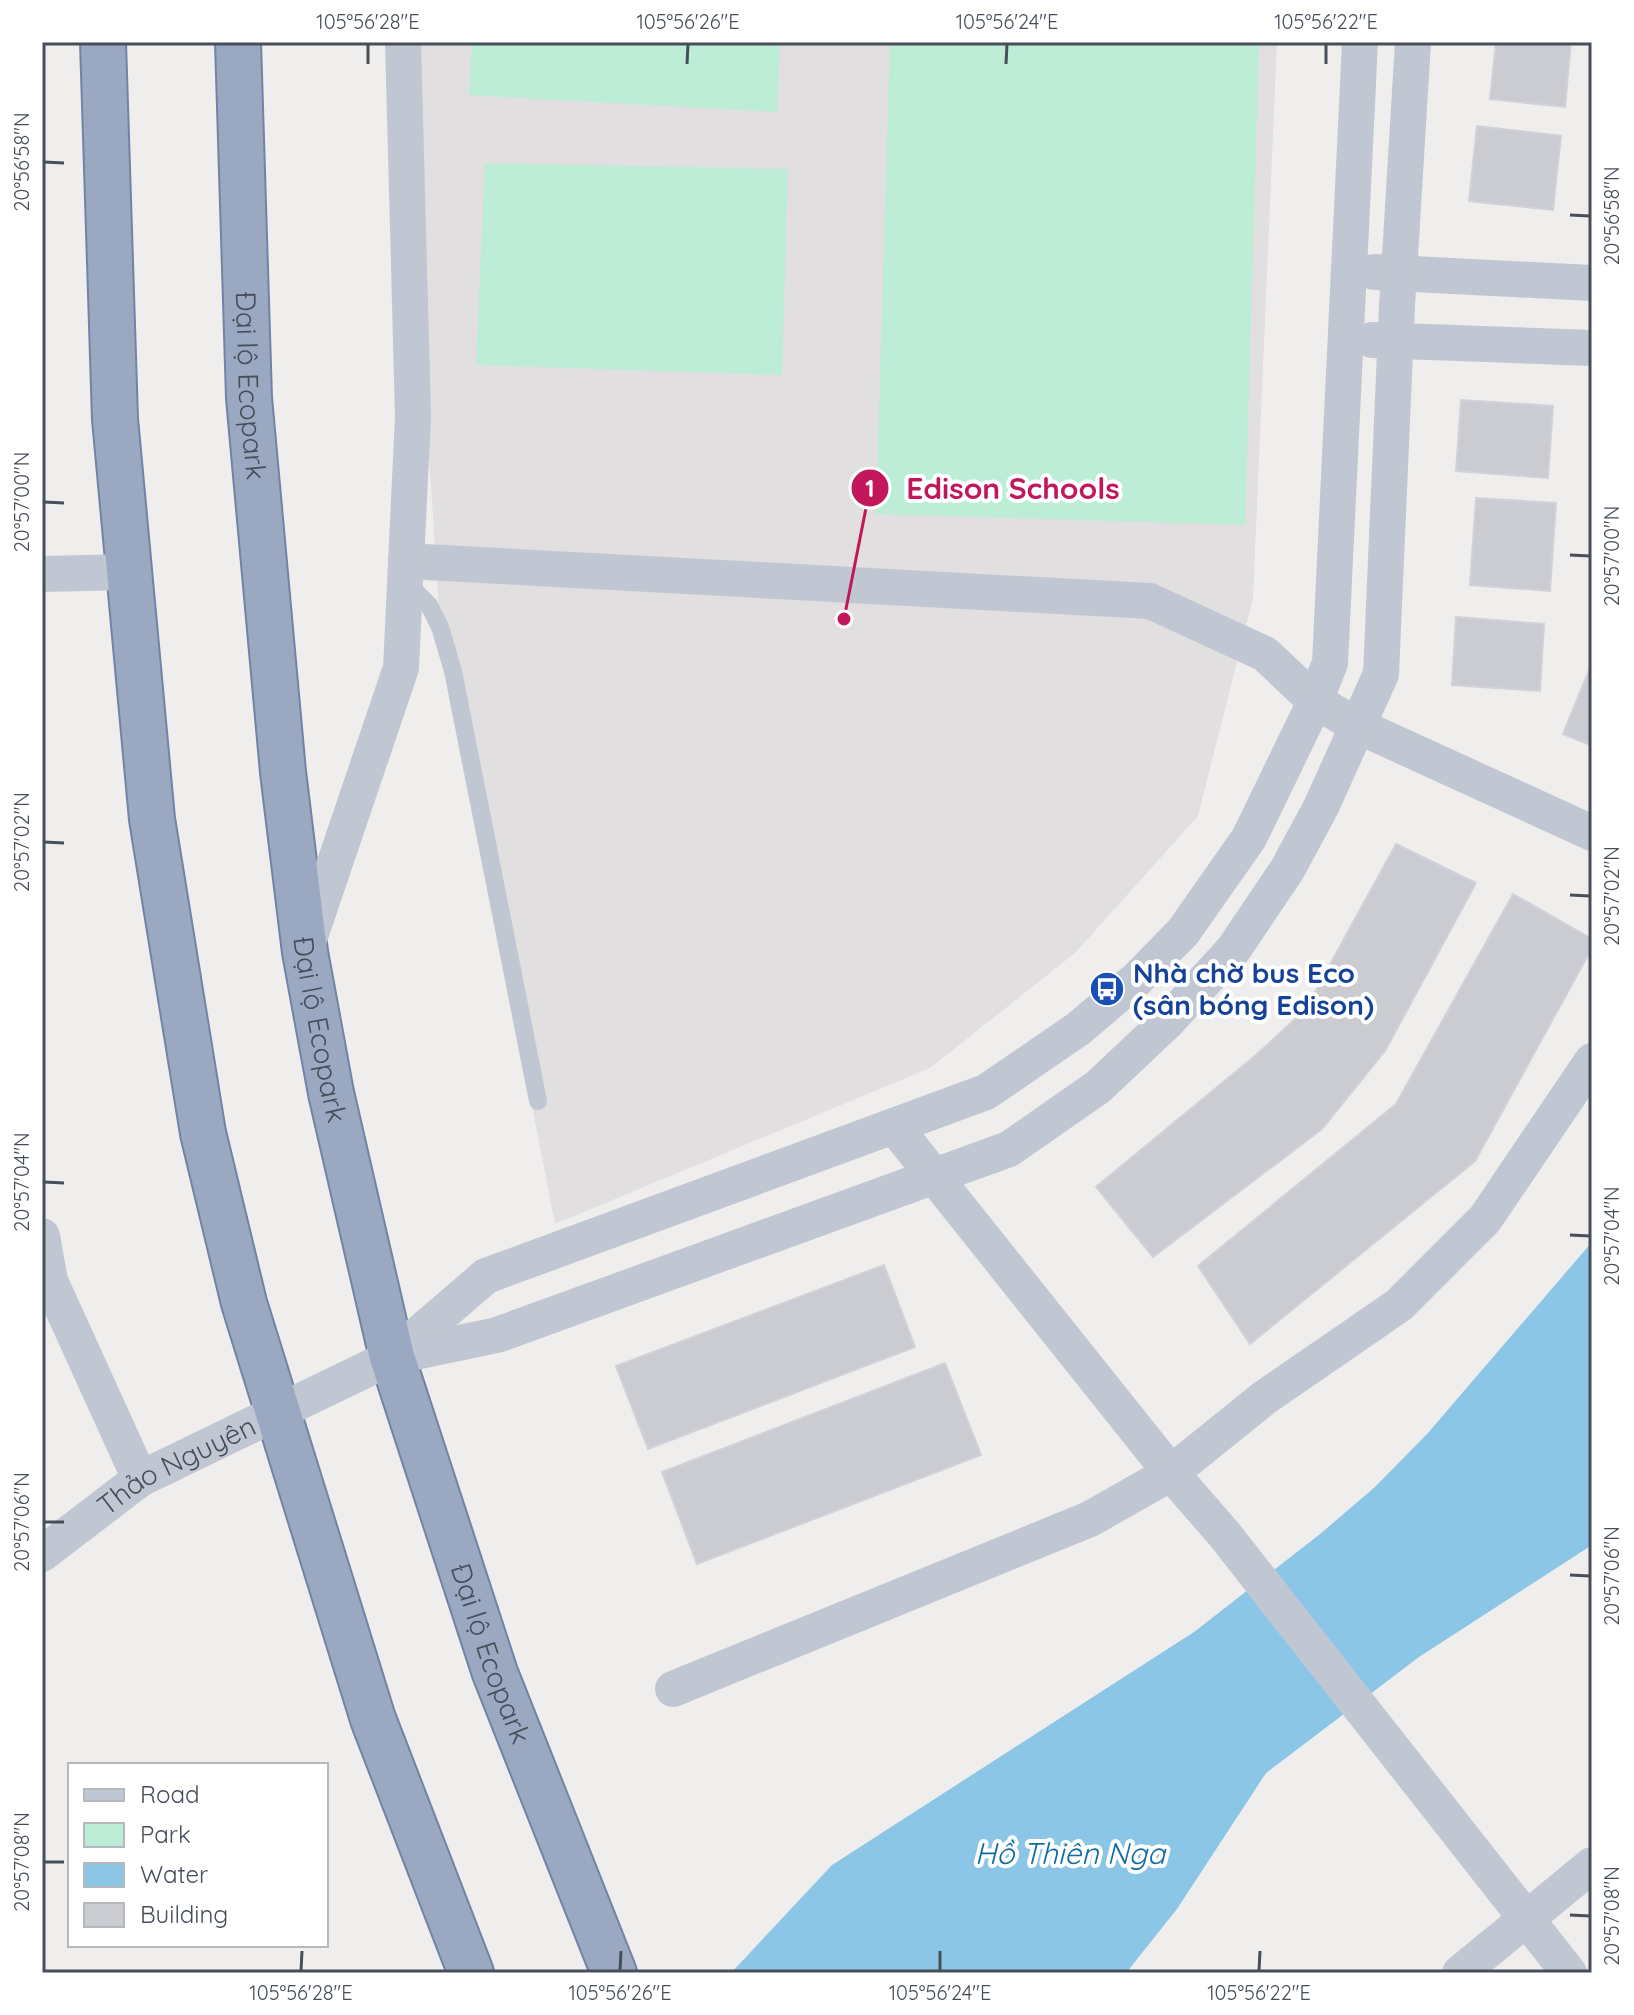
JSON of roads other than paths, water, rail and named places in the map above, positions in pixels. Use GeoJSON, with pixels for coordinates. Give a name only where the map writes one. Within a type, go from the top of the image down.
{"type":"FeatureCollection","features":[{"type":"Feature","properties":{"kind":"highway"},"geometry":{"type":"LineString","coordinates":[[103,42],[115,419],[129,572],[152,819],[203,1133],[244,1303],[373,1719],[471,1973]]}},
{"type":"Feature","properties":{"kind":"highway","name":"Đại lộ Ecopark"},"geometry":{"type":"LineString","coordinates":[[238,42],[249,398],[283,772],[305,952],[331,1093],[392,1357],[495,1673],[612,1968]]}},
{"type":"Feature","properties":{"kind":"street"},"geometry":{"type":"LineString","coordinates":[[305,952],[401,668],[413,416],[403,42]]}},
{"type":"Feature","properties":{"kind":"street"},"geometry":{"type":"LineString","coordinates":[[392,1357],[486,1276],[986,1092],[1078,1029],[1147,970],[1183,932],[1249,838],[1330,663],[1360,42]]}},
{"type":"Feature","properties":{"kind":"street"},"geometry":{"type":"LineString","coordinates":[[392,1357],[497,1335],[1009,1149],[1098,1087],[1166,1023],[1233,950],[1287,870],[1321,807],[1381,674],[1395,341],[1413,42]]}},
{"type":"Feature","properties":{"kind":"street"},"geometry":{"type":"LineString","coordinates":[[1349,271],[1592,283]]}},
{"type":"Feature","properties":{"kind":"street"},"geometry":{"type":"LineString","coordinates":[[1346,339],[1592,348]]}},
{"type":"Feature","properties":{"kind":"street"},"geometry":{"type":"LineString","coordinates":[[405,570],[1150,601],[1265,654],[1315,701],[1358,726],[1592,833]]}},
{"type":"Feature","properties":{"kind":"street"},"geometry":{"type":"LineString","coordinates":[[42,574],[129,572]]}},
{"type":"Feature","properties":{"kind":"street"},"geometry":{"type":"LineString","coordinates":[[673,1689],[1090,1519],[1171,1473],[1264,1398],[1399,1305],[1485,1219],[1592,1061]]}},
{"type":"Feature","properties":{"kind":"street"},"geometry":{"type":"LineString","coordinates":[[894,1126],[1171,1473],[1224,1534],[1569,1973]]}},
{"type":"Feature","properties":{"kind":"street"},"geometry":{"type":"LineString","coordinates":[[42,1236],[50,1281],[140,1479]]}},
{"type":"Feature","properties":{"kind":"street","name":"Thảo Nguyên"},"geometry":{"type":"LineString","coordinates":[[42,1554],[140,1479],[392,1357]]}},
{"type":"Feature","properties":{"kind":"street"},"geometry":{"type":"LineString","coordinates":[[1460,1973],[1592,1865]]}},
{"type":"Feature","properties":{"kind":"lane"},"geometry":{"type":"LineString","coordinates":[[405,570],[440,627],[453,671],[538,1101]]}},
{"type":"Feature","properties":{"kind":"water","name":"Hồ Thiên Nga"},"geometry":{"type":"Polygon","coordinates":[[[1592,1242],[1592,1545],[1419,1657],[1266,1773],[1177,1909],[1126,1973],[731,1973],[832,1865],[1194,1632],[1320,1534],[1375,1487],[1427,1434],[1592,1242]]]}},
{"type":"Feature","properties":{"kind":"place","name":"Edison Schools"},"geometry":{"type":"Point","coordinates":[844,619]}},
{"type":"Feature","properties":{"kind":"place","name":"Nhà chờ bus Eco (sân bóng Edison)"},"geometry":{"type":"Point","coordinates":[1107,989]}}]}
